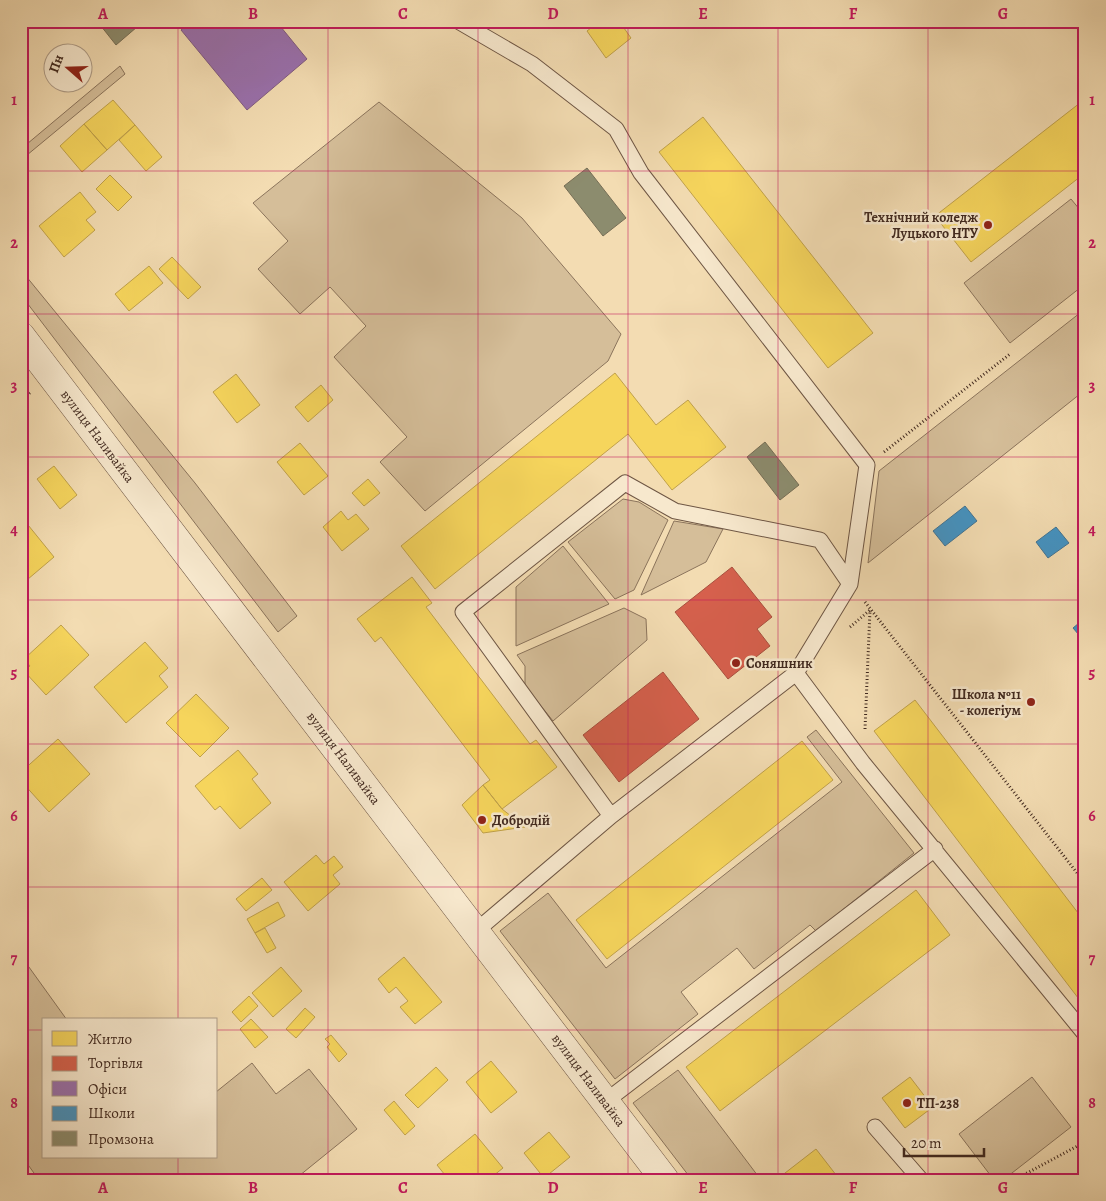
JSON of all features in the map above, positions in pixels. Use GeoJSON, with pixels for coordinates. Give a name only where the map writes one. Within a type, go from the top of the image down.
{"type":"FeatureCollection","features":[{"type":"Feature","properties":{"kind":"street","name":"вулиця Наливайка"},"geometry":{"type":"LineString","coordinates":[[21,336],[665,1180]]}},
{"type":"Feature","properties":{"kind":"lane"},"geometry":{"type":"LineString","coordinates":[[458,21],[532,64],[616,129],[642,174],[867,465],[850,584],[796,673],[611,816],[476,931]]}},
{"type":"Feature","properties":{"kind":"lane"},"geometry":{"type":"LineString","coordinates":[[611,816],[463,612],[625,483],[675,511],[820,540],[850,584]]}},
{"type":"Feature","properties":{"kind":"lane"},"geometry":{"type":"LineString","coordinates":[[796,673],[863,763],[1085,1034]]}},
{"type":"Feature","properties":{"kind":"lane"},"geometry":{"type":"LineString","coordinates":[[606,1101],[935,850]]}},
{"type":"Feature","properties":{"kind":"lane"},"geometry":{"type":"LineString","coordinates":[[875,1126],[921,1180]]}},
{"type":"Feature","properties":{"kind":"path"},"geometry":{"type":"LineString","coordinates":[[867,465],[1010,354]]}},
{"type":"Feature","properties":{"kind":"path"},"geometry":{"type":"LineString","coordinates":[[850,584],[1085,883]]}},
{"type":"Feature","properties":{"kind":"path"},"geometry":{"type":"LineString","coordinates":[[863,763],[870,609]]}},
{"type":"Feature","properties":{"kind":"path"},"geometry":{"type":"LineString","coordinates":[[1014,1180],[1085,1142]]}},
{"type":"Feature","properties":{"kind":"shaded area"},"geometry":{"type":"Polygon","coordinates":[[[120,66],[125,74],[21,160],[21,149],[89,92],[92,92],[92,89],[120,66]]]}},
{"type":"Feature","properties":{"kind":"shaded area"},"geometry":{"type":"Polygon","coordinates":[[[379,102],[522,218],[621,334],[608,361],[425,511],[380,462],[407,437],[334,357],[366,326],[330,287],[300,314],[258,269],[288,241],[253,203],[379,102]]]}},
{"type":"Feature","properties":{"kind":"shaded area"},"geometry":{"type":"Polygon","coordinates":[[[1071,199],[1085,216],[1085,284],[1010,343],[964,283],[1071,199]]]}},
{"type":"Feature","properties":{"kind":"shaded area"},"geometry":{"type":"Polygon","coordinates":[[[21,270],[195,483],[297,616],[278,632],[21,295],[21,270]]]}},
{"type":"Feature","properties":{"kind":"shaded area"},"geometry":{"type":"Polygon","coordinates":[[[1085,309],[1085,390],[868,563],[879,471],[1085,309]]]}},
{"type":"Feature","properties":{"kind":"shaded area"},"geometry":{"type":"Polygon","coordinates":[[[623,499],[639,502],[668,520],[634,590],[615,599],[568,542],[623,499]]]}},
{"type":"Feature","properties":{"kind":"shaded area"},"geometry":{"type":"Polygon","coordinates":[[[674,521],[723,529],[706,562],[641,595],[674,521]]]}},
{"type":"Feature","properties":{"kind":"shaded area"},"geometry":{"type":"Polygon","coordinates":[[[563,546],[609,604],[516,646],[516,587],[563,546]]]}},
{"type":"Feature","properties":{"kind":"shaded area"},"geometry":{"type":"Polygon","coordinates":[[[624,608],[646,619],[647,640],[553,721],[525,686],[525,666],[517,655],[624,608]]]}},
{"type":"Feature","properties":{"kind":"shaded area"},"geometry":{"type":"Polygon","coordinates":[[[816,730],[914,853],[816,931],[810,925],[754,969],[737,948],[681,992],[698,1014],[615,1079],[500,931],[548,893],[606,968],[842,782],[807,737],[816,730]]]}},
{"type":"Feature","properties":{"kind":"shaded area"},"geometry":{"type":"Polygon","coordinates":[[[21,956],[66,1018],[42,1018],[42,1158],[218,1158],[218,1090],[252,1063],[276,1094],[309,1069],[357,1129],[294,1180],[39,1180],[21,1155],[21,956]]]}},
{"type":"Feature","properties":{"kind":"shaded area"},"geometry":{"type":"Polygon","coordinates":[[[678,1070],[761,1180],[692,1180],[633,1103],[678,1070]]]}},
{"type":"Feature","properties":{"kind":"shaded area"},"geometry":{"type":"Polygon","coordinates":[[[1032,1077],[1071,1127],[1003,1180],[994,1180],[959,1134],[1032,1077]]]}},
{"type":"Feature","properties":{"kind":"building: Житло"},"geometry":{"type":"Polygon","coordinates":[[[600,21],[619,21],[631,38],[606,58],[587,31],[600,21]]]}},
{"type":"Feature","properties":{"kind":"building: Житло"},"geometry":{"type":"Polygon","coordinates":[[[1085,99],[1085,173],[971,262],[935,216],[1085,99]]]}},
{"type":"Feature","properties":{"kind":"building: Житло"},"geometry":{"type":"Polygon","coordinates":[[[113,100],[135,125],[107,150],[84,124],[113,100]]]}},
{"type":"Feature","properties":{"kind":"building: Житло"},"geometry":{"type":"Polygon","coordinates":[[[703,117],[873,333],[828,368],[659,152],[703,117]]]}},
{"type":"Feature","properties":{"kind":"building: Житло"},"geometry":{"type":"Polygon","coordinates":[[[84,124],[107,150],[82,172],[60,146],[84,124]]]}},
{"type":"Feature","properties":{"kind":"building: Житло"},"geometry":{"type":"Polygon","coordinates":[[[135,125],[162,157],[146,171],[119,140],[135,125]]]}},
{"type":"Feature","properties":{"kind":"building: Житло"},"geometry":{"type":"Polygon","coordinates":[[[110,175],[132,197],[118,211],[96,189],[110,175]]]}},
{"type":"Feature","properties":{"kind":"building: Житло"},"geometry":{"type":"Polygon","coordinates":[[[80,192],[96,212],[86,220],[95,230],[64,257],[39,226],[80,192]]]}},
{"type":"Feature","properties":{"kind":"building: Житло"},"geometry":{"type":"Polygon","coordinates":[[[172,257],[201,287],[188,299],[159,269],[172,257]]]}},
{"type":"Feature","properties":{"kind":"building: Житло"},"geometry":{"type":"Polygon","coordinates":[[[149,266],[163,283],[129,311],[115,294],[149,266]]]}},
{"type":"Feature","properties":{"kind":"building: Житло"},"geometry":{"type":"Polygon","coordinates":[[[615,373],[656,425],[688,400],[726,447],[672,490],[628,434],[435,589],[401,546],[615,373]]]}},
{"type":"Feature","properties":{"kind":"building: Житло"},"geometry":{"type":"Polygon","coordinates":[[[236,374],[260,405],[237,423],[213,392],[236,374]]]}},
{"type":"Feature","properties":{"kind":"building: Житло"},"geometry":{"type":"Polygon","coordinates":[[[321,385],[333,400],[308,422],[295,407],[321,385]]]}},
{"type":"Feature","properties":{"kind":"building: Житло"},"geometry":{"type":"Polygon","coordinates":[[[300,443],[328,476],[304,495],[277,462],[300,443]]]}},
{"type":"Feature","properties":{"kind":"building: Житло"},"geometry":{"type":"Polygon","coordinates":[[[54,466],[77,495],[60,509],[37,479],[54,466]]]}},
{"type":"Feature","properties":{"kind":"building: Житло"},"geometry":{"type":"Polygon","coordinates":[[[368,479],[380,493],[364,506],[352,493],[368,479]]]}},
{"type":"Feature","properties":{"kind":"building: Житло"},"geometry":{"type":"Polygon","coordinates":[[[341,511],[348,520],[356,514],[369,529],[342,551],[323,527],[341,511]]]}},
{"type":"Feature","properties":{"kind":"building: Житло"},"geometry":{"type":"Polygon","coordinates":[[[24,520],[54,557],[21,585],[21,522],[24,520]]]}},
{"type":"Feature","properties":{"kind":"building: Житло"},"geometry":{"type":"Polygon","coordinates":[[[412,577],[432,603],[426,607],[530,744],[536,740],[557,767],[502,809],[483,785],[490,780],[381,637],[375,642],[357,619],[412,577]]]}},
{"type":"Feature","properties":{"kind":"building: Житло"},"geometry":{"type":"Polygon","coordinates":[[[61,625],[89,655],[46,695],[24,671],[30,666],[24,659],[61,625]]]}},
{"type":"Feature","properties":{"kind":"building: Житло"},"geometry":{"type":"Polygon","coordinates":[[[145,642],[168,668],[159,676],[168,687],[126,723],[94,687],[145,642]]]}},
{"type":"Feature","properties":{"kind":"building: Житло"},"geometry":{"type":"Polygon","coordinates":[[[196,694],[229,728],[200,757],[166,723],[196,694]]]}},
{"type":"Feature","properties":{"kind":"building: Житло"},"geometry":{"type":"Polygon","coordinates":[[[915,700],[1085,922],[1085,1007],[874,731],[915,700]]]}},
{"type":"Feature","properties":{"kind":"building: Житло"},"geometry":{"type":"Polygon","coordinates":[[[58,739],[90,774],[49,812],[21,781],[21,772],[58,739]]]}},
{"type":"Feature","properties":{"kind":"building: Житло"},"geometry":{"type":"Polygon","coordinates":[[[802,741],[833,780],[607,959],[576,920],[802,741]]]}},
{"type":"Feature","properties":{"kind":"building: Житло"},"geometry":{"type":"Polygon","coordinates":[[[238,750],[258,774],[252,779],[271,803],[240,829],[220,806],[215,810],[195,786],[238,750]]]}},
{"type":"Feature","properties":{"kind":"building: Житло"},"geometry":{"type":"Polygon","coordinates":[[[483,785],[502,809],[525,827],[483,833],[462,805],[483,785]]]}},
{"type":"Feature","properties":{"kind":"building: Житло"},"geometry":{"type":"Polygon","coordinates":[[[316,855],[324,864],[334,856],[343,867],[333,875],[340,884],[308,911],[284,882],[316,855]]]}},
{"type":"Feature","properties":{"kind":"building: Житло"},"geometry":{"type":"Polygon","coordinates":[[[262,878],[272,890],[246,911],[236,899],[262,878]]]}},
{"type":"Feature","properties":{"kind":"building: Житло"},"geometry":{"type":"Polygon","coordinates":[[[916,890],[950,935],[720,1111],[686,1067],[916,890]]]}},
{"type":"Feature","properties":{"kind":"building: Житло"},"geometry":{"type":"Polygon","coordinates":[[[278,902],[285,916],[255,933],[247,919],[278,902]]]}},
{"type":"Feature","properties":{"kind":"building: Житло"},"geometry":{"type":"Polygon","coordinates":[[[265,928],[276,948],[267,953],[255,933],[265,928]]]}},
{"type":"Feature","properties":{"kind":"building: Житло"},"geometry":{"type":"Polygon","coordinates":[[[404,957],[442,1002],[415,1024],[400,1007],[408,1001],[396,987],[389,993],[378,979],[404,957]]]}},
{"type":"Feature","properties":{"kind":"building: Житло"},"geometry":{"type":"Polygon","coordinates":[[[281,967],[302,991],[273,1017],[252,993],[281,967]]]}},
{"type":"Feature","properties":{"kind":"building: Житло"},"geometry":{"type":"Polygon","coordinates":[[[249,996],[258,1006],[241,1022],[232,1012],[249,996]]]}},
{"type":"Feature","properties":{"kind":"building: Житло"},"geometry":{"type":"Polygon","coordinates":[[[305,1008],[315,1017],[296,1038],[286,1029],[305,1008]]]}},
{"type":"Feature","properties":{"kind":"building: Житло"},"geometry":{"type":"Polygon","coordinates":[[[251,1019],[268,1037],[255,1048],[240,1029],[251,1019]]]}},
{"type":"Feature","properties":{"kind":"building: Житло"},"geometry":{"type":"Polygon","coordinates":[[[331,1035],[347,1054],[339,1062],[327,1047],[330,1044],[325,1039],[331,1035]]]}},
{"type":"Feature","properties":{"kind":"building: Житло"},"geometry":{"type":"Polygon","coordinates":[[[491,1061],[517,1092],[491,1113],[466,1082],[491,1061]]]}},
{"type":"Feature","properties":{"kind":"building: Житло"},"geometry":{"type":"Polygon","coordinates":[[[436,1067],[448,1080],[418,1108],[405,1095],[436,1067]]]}},
{"type":"Feature","properties":{"kind":"building: Житло","name":"ТП-238"},"geometry":{"type":"Polygon","coordinates":[[[910,1077],[933,1107],[905,1128],[882,1098],[910,1077]]]}},
{"type":"Feature","properties":{"kind":"building: Житло"},"geometry":{"type":"Polygon","coordinates":[[[394,1101],[415,1126],[405,1135],[384,1110],[394,1101]]]}},
{"type":"Feature","properties":{"kind":"building: Житло"},"geometry":{"type":"Polygon","coordinates":[[[549,1132],[570,1157],[544,1178],[524,1153],[549,1132]]]}},
{"type":"Feature","properties":{"kind":"building: Житло"},"geometry":{"type":"Polygon","coordinates":[[[475,1134],[503,1168],[488,1180],[449,1180],[437,1165],[475,1134]]]}},
{"type":"Feature","properties":{"kind":"building: Житло"},"geometry":{"type":"Polygon","coordinates":[[[816,1149],[840,1180],[776,1180],[816,1149]]]}},
{"type":"Feature","properties":{"kind":"building: Житло"},"geometry":{"type":"Polygon","coordinates":[[[1085,1172],[1085,1180],[1075,1180],[1085,1172]]]}},
{"type":"Feature","properties":{"kind":"building: Торгівля"},"geometry":{"type":"Polygon","coordinates":[[[732,567],[772,617],[757,629],[770,646],[728,679],[675,612],[732,567]]]}},
{"type":"Feature","properties":{"kind":"building: Торгівля"},"geometry":{"type":"Polygon","coordinates":[[[663,672],[699,719],[619,782],[583,735],[663,672]]]}},
{"type":"Feature","properties":{"kind":"building: Офіси"},"geometry":{"type":"Polygon","coordinates":[[[191,21],[276,21],[307,59],[247,110],[181,30],[191,21]]]}},
{"type":"Feature","properties":{"kind":"building: Школи"},"geometry":{"type":"Polygon","coordinates":[[[965,506],[977,521],[945,546],[933,531],[965,506]]]}},
{"type":"Feature","properties":{"kind":"building: Школи"},"geometry":{"type":"Polygon","coordinates":[[[1056,527],[1069,543],[1048,558],[1036,542],[1056,527]]]}},
{"type":"Feature","properties":{"kind":"building: Школи"},"geometry":{"type":"Polygon","coordinates":[[[1085,618],[1085,642],[1073,628],[1085,618]]]}},
{"type":"Feature","properties":{"kind":"building: Промзона"},"geometry":{"type":"Polygon","coordinates":[[[97,21],[144,21],[116,45],[97,21]]]}},
{"type":"Feature","properties":{"kind":"building: Промзона"},"geometry":{"type":"Polygon","coordinates":[[[587,168],[626,218],[603,236],[564,186],[587,168]]]}},
{"type":"Feature","properties":{"kind":"building: Промзона"},"geometry":{"type":"Polygon","coordinates":[[[765,442],[799,485],[780,500],[747,457],[765,442]]]}},
{"type":"Feature","properties":{"kind":"place","name":"Технічний коледж Луцького НТУ"},"geometry":{"type":"Point","coordinates":[988,225]}},
{"type":"Feature","properties":{"kind":"place","name":"Соняшник"},"geometry":{"type":"Point","coordinates":[736,663]}},
{"type":"Feature","properties":{"kind":"place","name":"Школа №11 - колегіум"},"geometry":{"type":"Point","coordinates":[1031,702]}},
{"type":"Feature","properties":{"kind":"place","name":"Добродій"},"geometry":{"type":"Point","coordinates":[482,820]}},
{"type":"Feature","properties":{"kind":"place","name":"ТП-238"},"geometry":{"type":"Point","coordinates":[907,1103]}}]}
